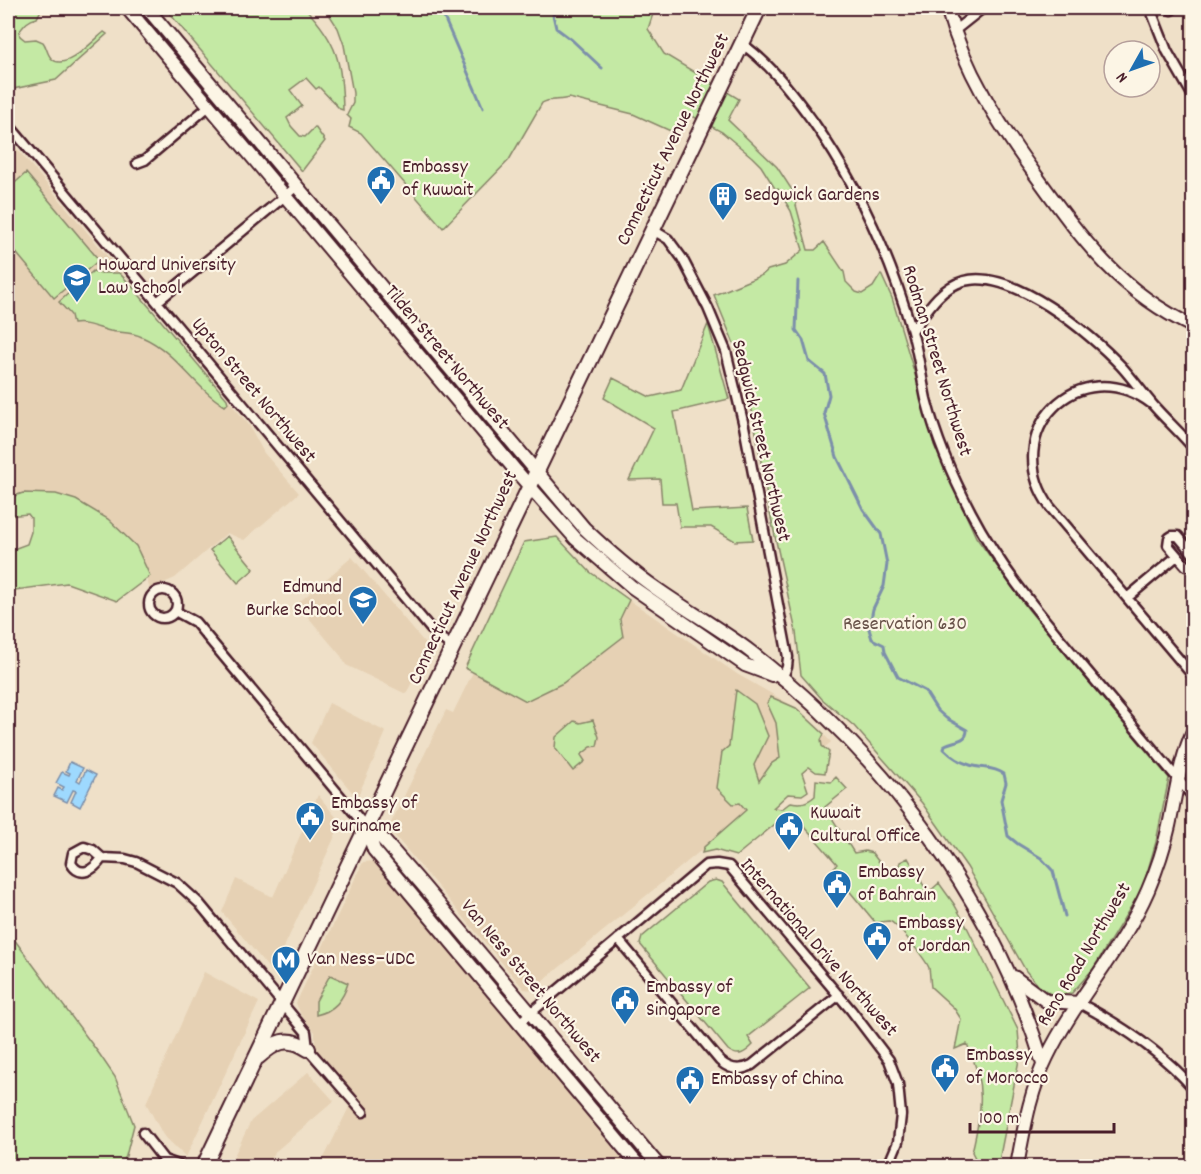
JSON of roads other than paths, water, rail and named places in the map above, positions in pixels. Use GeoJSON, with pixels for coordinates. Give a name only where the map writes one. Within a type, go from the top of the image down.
{"type":"FeatureCollection","features":[{"type":"Feature","properties":{"kind":"main road","name":"Connecticut Avenue Northwest"},"geometry":{"type":"LineString","coordinates":[[204,1167],[759,8]]}},
{"type":"Feature","properties":{"kind":"main road"},"geometry":{"type":"LineString","coordinates":[[255,1061],[272,1046],[281,1042],[296,1042],[308,1049]]}},
{"type":"Feature","properties":{"kind":"street","name":"Tilden Street Northwest"},"geometry":{"type":"LineString","coordinates":[[127,8],[529,487],[576,539],[632,587],[745,665],[782,679]]}},
{"type":"Feature","properties":{"kind":"street","name":"Tilden Street Northwest"},"geometry":{"type":"LineString","coordinates":[[147,8],[584,528],[640,576],[734,640],[821,711],[877,770],[913,813],[964,887],[1011,975],[1027,1011],[1043,1064]]}},
{"type":"Feature","properties":{"kind":"street"},"geometry":{"type":"LineString","coordinates":[[947,8],[971,72],[993,113],[1079,235],[1106,266],[1132,289],[1166,313],[1194,327]]}},
{"type":"Feature","properties":{"kind":"street"},"geometry":{"type":"LineString","coordinates":[[954,31],[983,8]]}},
{"type":"Feature","properties":{"kind":"street"},"geometry":{"type":"LineString","coordinates":[[1150,8],[1167,51],[1194,98]]}},
{"type":"Feature","properties":{"kind":"street","name":"Rodman Street Northwest"},"geometry":{"type":"LineString","coordinates":[[742,44],[762,58],[791,93],[845,170],[864,205],[884,250],[912,331],[926,398],[940,444],[961,493],[990,547],[1037,610],[1194,798]]}},
{"type":"Feature","properties":{"kind":"street"},"geometry":{"type":"LineString","coordinates":[[137,163],[145,160],[209,106]]}},
{"type":"Feature","properties":{"kind":"street","name":"Upton Street Northwest"},"geometry":{"type":"LineString","coordinates":[[8,124],[435,634],[453,646]]}},
{"type":"Feature","properties":{"kind":"street"},"geometry":{"type":"LineString","coordinates":[[157,302],[297,186]]}},
{"type":"Feature","properties":{"kind":"street","name":"Sedgwick Street Northwest"},"geometry":{"type":"LineString","coordinates":[[653,230],[668,239],[685,262],[711,315],[729,363],[744,426],[788,657],[782,679]]}},
{"type":"Feature","properties":{"kind":"street"},"geometry":{"type":"LineString","coordinates":[[912,331],[934,301],[959,283],[984,280],[1004,283],[1039,301],[1095,341],[1130,376],[1152,404],[1194,449]]}},
{"type":"Feature","properties":{"kind":"street"},"geometry":{"type":"LineString","coordinates":[[1152,404],[1137,393],[1120,387],[1099,386],[1068,396],[1051,410],[1041,423],[1033,447],[1034,473],[1047,502],[1194,677]]}},
{"type":"Feature","properties":{"kind":"street"},"geometry":{"type":"LineString","coordinates":[[1194,555],[1178,536],[1168,539],[1168,543],[1186,566],[1194,566]]}},
{"type":"Feature","properties":{"kind":"street"},"geometry":{"type":"LineString","coordinates":[[1127,598],[1177,556]]}},
{"type":"Feature","properties":{"kind":"street"},"geometry":{"type":"LineString","coordinates":[[632,587],[640,576]]}},
{"type":"Feature","properties":{"kind":"street","name":"Van Ness Street Northwest"},"geometry":{"type":"LineString","coordinates":[[175,611],[195,622],[366,827],[380,836],[659,1167]]}},
{"type":"Feature","properties":{"kind":"street","name":"Reno Road Northwest"},"geometry":{"type":"LineString","coordinates":[[1017,1167],[1028,1110],[1043,1064],[1135,918],[1149,889],[1163,852],[1186,748],[1194,729]]}},
{"type":"Feature","properties":{"kind":"street","name":"Van Ness Street Northwest"},"geometry":{"type":"LineString","coordinates":[[366,827],[374,850],[639,1167]]}},
{"type":"Feature","properties":{"kind":"street"},"geometry":{"type":"LineString","coordinates":[[102,858],[136,862],[177,883],[199,903],[306,1032],[308,1049],[363,1112]]}},
{"type":"Feature","properties":{"kind":"street","name":"International Drive Northwest"},"geometry":{"type":"LineString","coordinates":[[520,1022],[706,865],[726,865],[734,869],[884,1051],[896,1078],[900,1095],[901,1128],[896,1149],[888,1167]]}},
{"type":"Feature","properties":{"kind":"street"},"geometry":{"type":"LineString","coordinates":[[618,939],[720,1061],[732,1068],[746,1069],[752,1065],[839,995]]}},
{"type":"Feature","properties":{"kind":"street"},"geometry":{"type":"LineString","coordinates":[[1011,975],[1046,1001],[1079,1004],[1158,1054],[1194,1089]]}},
{"type":"Feature","properties":{"kind":"street"},"geometry":{"type":"LineString","coordinates":[[143,1133],[165,1163],[181,1167]]}},
{"type":"Feature","properties":{"kind":"water"},"geometry":{"type":"Polygon","coordinates":[[[70,762],[83,768],[77,780],[80,782],[86,770],[96,775],[80,807],[71,802],[76,791],[73,790],[67,802],[54,796],[58,788],[62,790],[64,787],[56,783],[62,772],[69,775],[70,773],[66,771],[70,762]]]}},
{"type":"Feature","properties":{"kind":"waterway"},"geometry":{"type":"LineString","coordinates":[[440,8],[483,108]]}},
{"type":"Feature","properties":{"kind":"waterway"},"geometry":{"type":"LineString","coordinates":[[557,8],[553,15],[556,28],[602,68]]}},
{"type":"Feature","properties":{"kind":"waterway"},"geometry":{"type":"LineString","coordinates":[[798,281],[796,330],[803,340],[809,361],[825,374],[829,395],[824,413],[837,457],[863,509],[881,534],[887,564],[884,586],[873,609],[869,629],[872,639],[884,645],[885,652],[898,677],[925,691],[937,710],[967,730],[965,737],[945,745],[944,749],[966,764],[996,770],[1004,774],[1006,783],[1001,800],[1008,836],[1041,858],[1053,871],[1065,916]]}},
{"type":"Feature","properties":{"kind":"place","name":"Embassy of Kuwait"},"geometry":{"type":"Point","coordinates":[381,206]}},
{"type":"Feature","properties":{"kind":"place","name":"Sedgwick Gardens"},"geometry":{"type":"Point","coordinates":[723,222]}},
{"type":"Feature","properties":{"kind":"place","name":"Howard University Law School"},"geometry":{"type":"Point","coordinates":[77,304]}},
{"type":"Feature","properties":{"kind":"place","name":"Edmund Burke School"},"geometry":{"type":"Point","coordinates":[363,626]}},
{"type":"Feature","properties":{"kind":"place","name":"Embassy of Suriname"},"geometry":{"type":"Point","coordinates":[310,842]}},
{"type":"Feature","properties":{"kind":"place","name":"Kuwait Cultural Office"},"geometry":{"type":"Point","coordinates":[789,852]}},
{"type":"Feature","properties":{"kind":"place","name":"Embassy of Bahrain"},"geometry":{"type":"Point","coordinates":[837,910]}},
{"type":"Feature","properties":{"kind":"place","name":"Embassy of Jordan"},"geometry":{"type":"Point","coordinates":[877,962]}},
{"type":"Feature","properties":{"kind":"place","name":"Van Ness–UDC"},"geometry":{"type":"Point","coordinates":[286,986]}},
{"type":"Feature","properties":{"kind":"place","name":"Embassy of Singapore"},"geometry":{"type":"Point","coordinates":[625,1026]}},
{"type":"Feature","properties":{"kind":"place","name":"Embassy of Morocco"},"geometry":{"type":"Point","coordinates":[945,1094]}},
{"type":"Feature","properties":{"kind":"place","name":"Embassy of China"},"geometry":{"type":"Point","coordinates":[690,1106]}},
{"type":"Feature","properties":{"kind":"park label","name":"Reservation 630"},"geometry":{"type":"Point","coordinates":[905,625]}}]}
